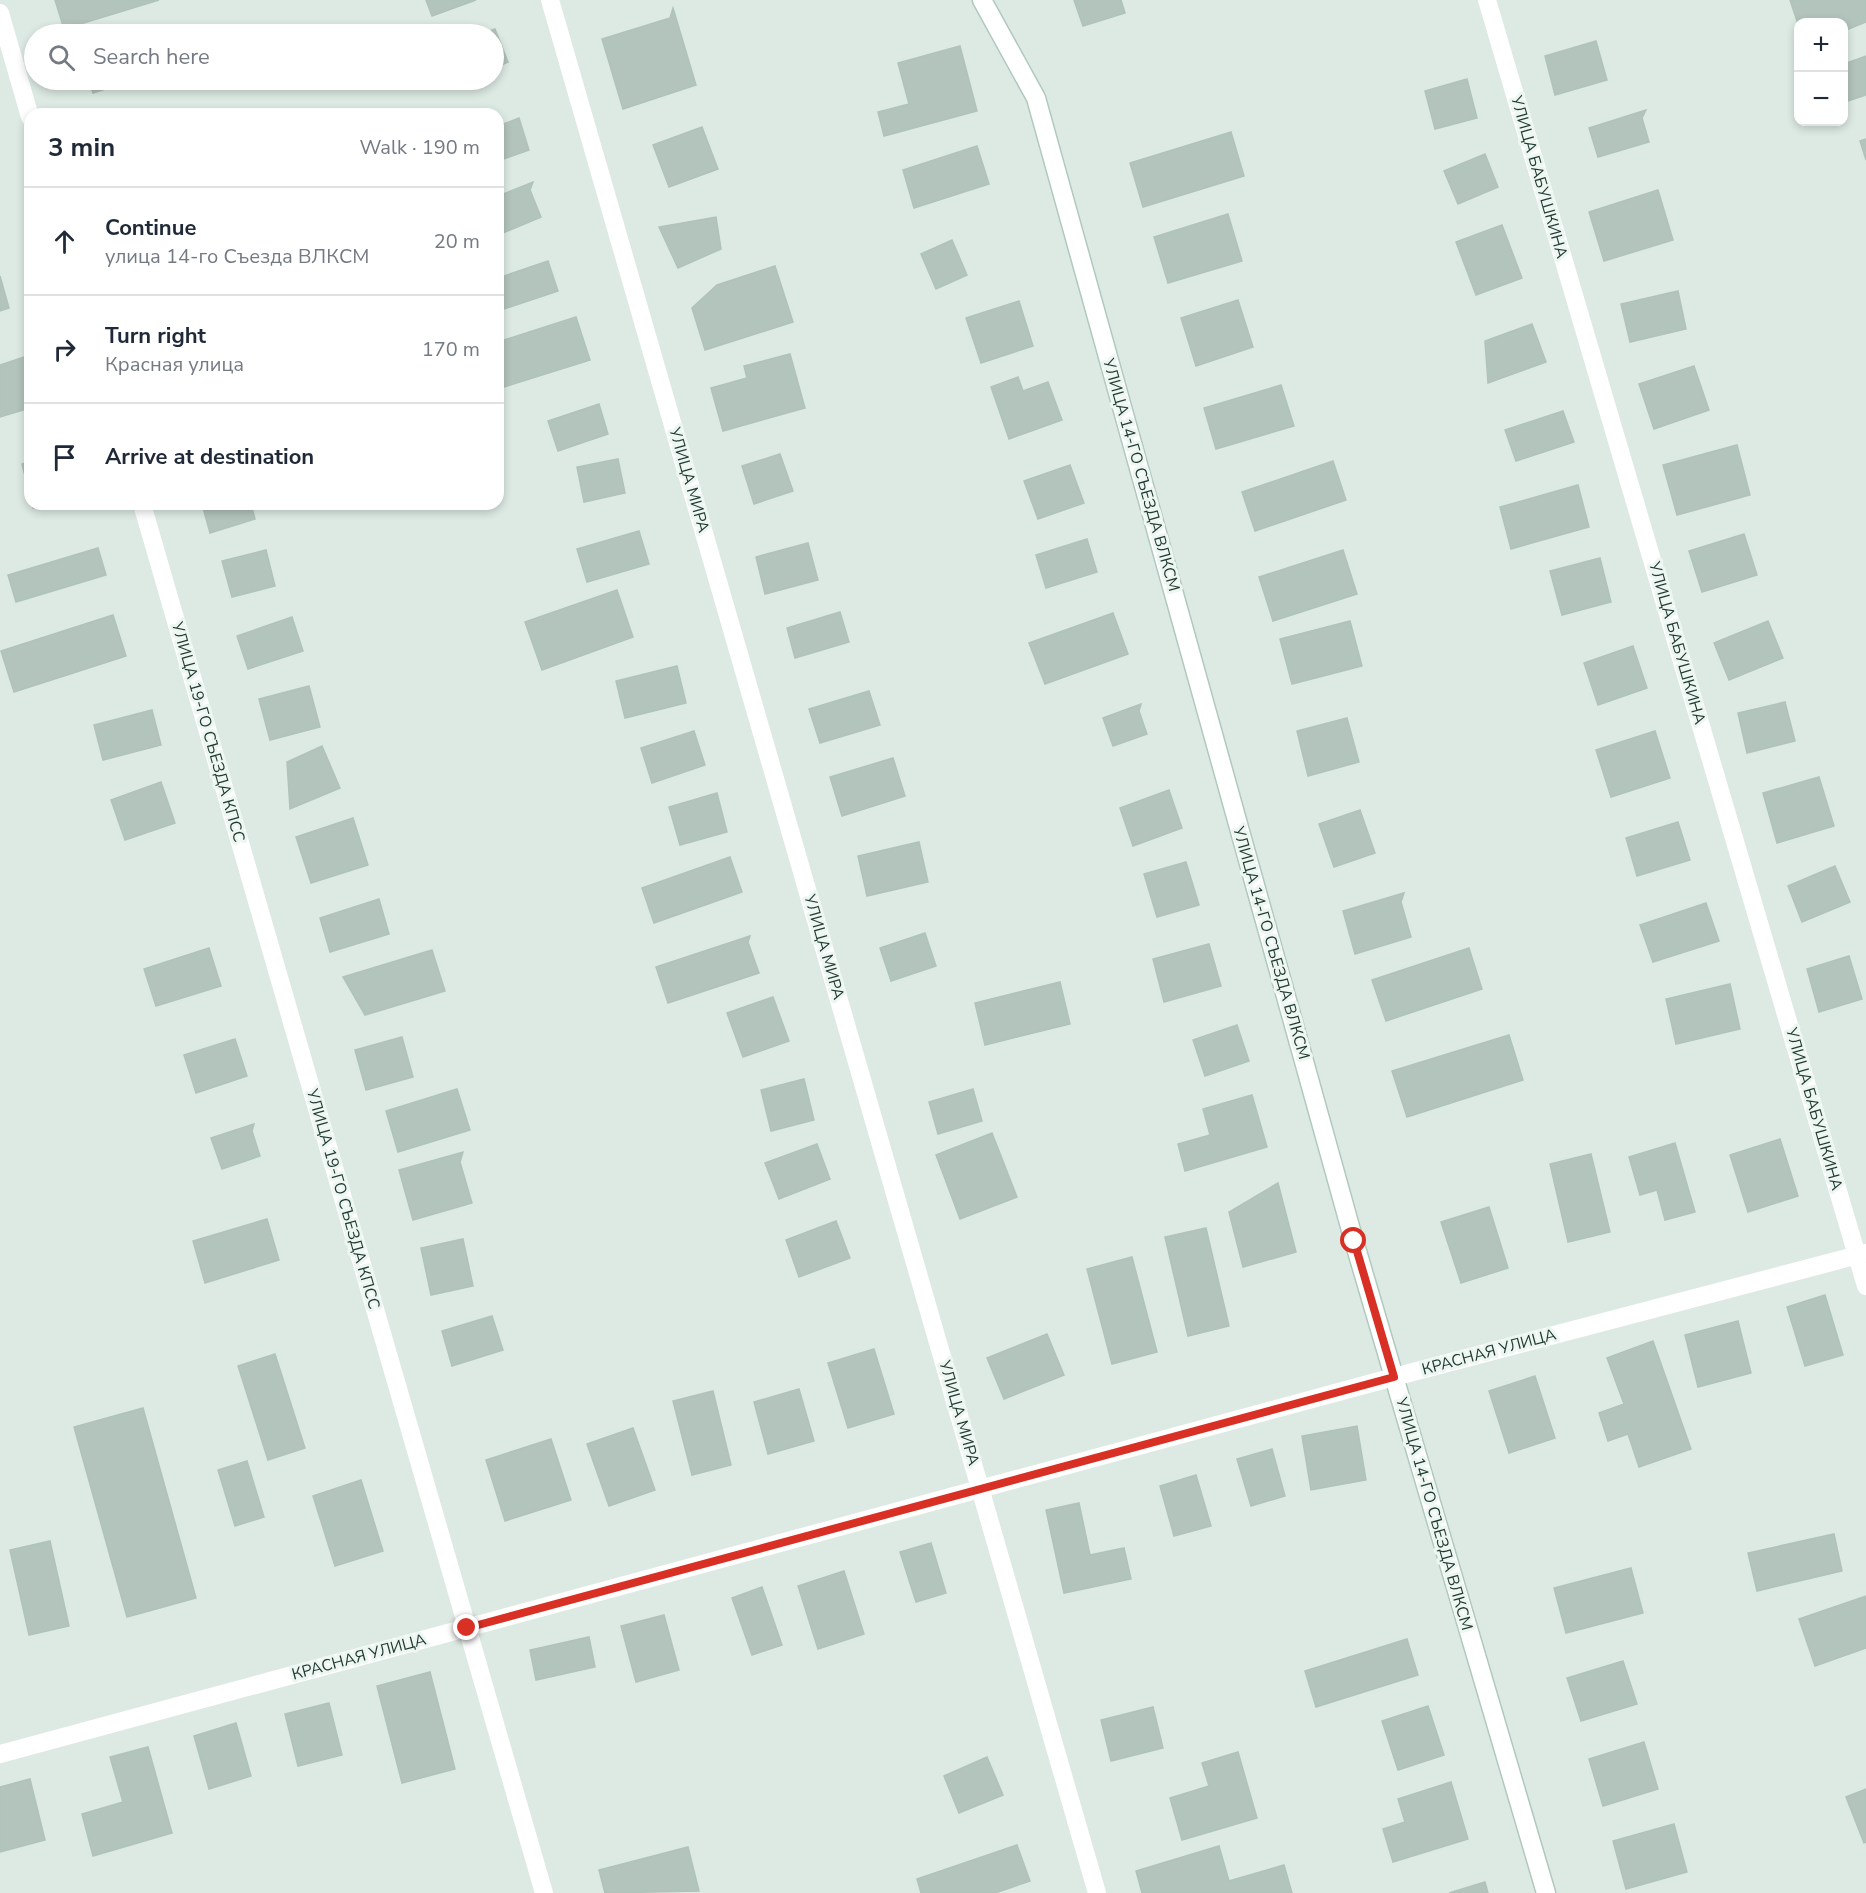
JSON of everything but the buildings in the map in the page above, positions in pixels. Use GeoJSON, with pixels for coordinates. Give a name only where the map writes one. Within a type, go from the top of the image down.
{"type":"FeatureCollection","features":[{"type":"Feature","properties":{"kind":"street","name":"УЛИЦА МИРА"},"geometry":{"type":"LineString","coordinates":[[550,0],[1097,1893]]}},
{"type":"Feature","properties":{"kind":"street","name":"УЛИЦА 14-ГО СЪЕЗДА ВЛКСМ"},"geometry":{"type":"LineString","coordinates":[[982,0],[1036,98],[1394,1377],[1546,1893]]}},
{"type":"Feature","properties":{"kind":"street","name":"УЛИЦА БАБУШКИНА"},"geometry":{"type":"LineString","coordinates":[[1487,0],[1862,1254],[1866,1286]]}},
{"type":"Feature","properties":{"kind":"street"},"geometry":{"type":"LineString","coordinates":[[0,13],[27,108]]}},
{"type":"Feature","properties":{"kind":"street","name":"УЛИЦА 19-ГО СЪЕЗДА КПСС"},"geometry":{"type":"LineString","coordinates":[[144,510],[544,1893]]}},
{"type":"Feature","properties":{"kind":"street","name":"КРАСНАЯ УЛИЦА"},"geometry":{"type":"LineString","coordinates":[[0,1754],[980,1488],[1862,1254]]}},
{"type":"Feature","properties":{"kind":"route"},"geometry":{"type":"LineString","coordinates":[[467,1628],[1394,1377],[1354,1241]]}}]}
